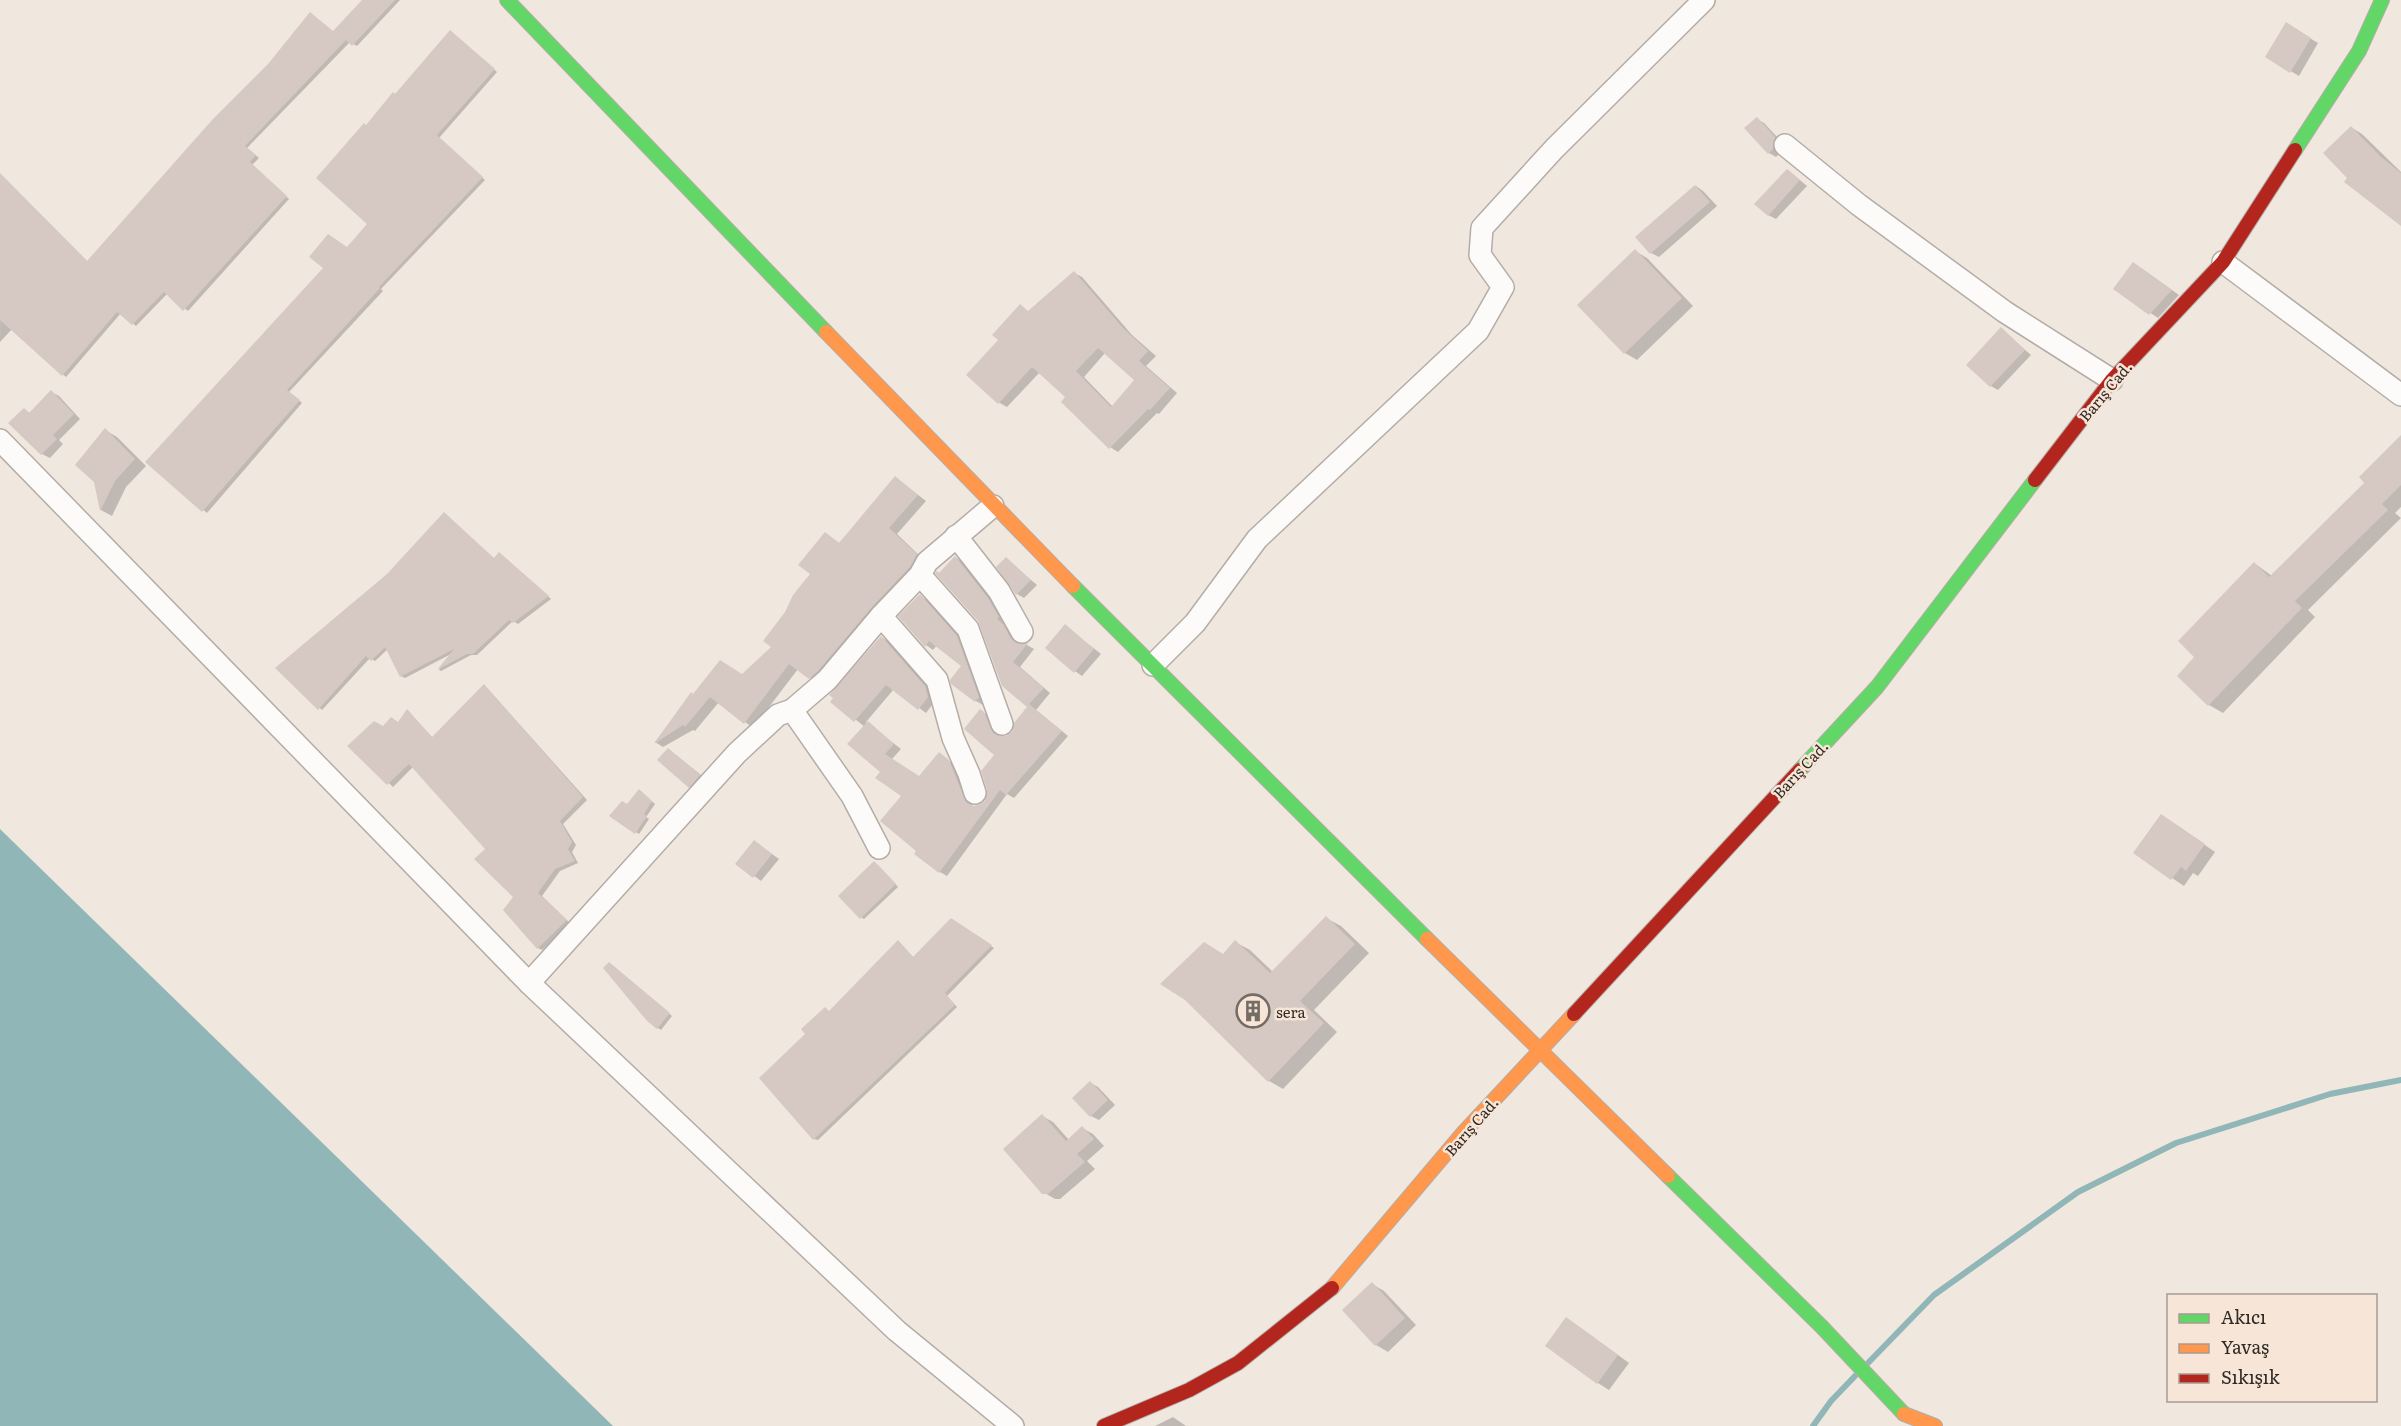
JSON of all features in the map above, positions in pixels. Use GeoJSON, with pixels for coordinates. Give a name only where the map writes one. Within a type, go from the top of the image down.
{"type":"FeatureCollection","features":[{"type":"Feature","properties":{"kind":"main road"},"geometry":{"type":"LineString","coordinates":[[507,0],[993,506],[1822,1327],[1914,1426]]}},
{"type":"Feature","properties":{"kind":"main road","name":"Barış Cad."},"geometry":{"type":"LineString","coordinates":[[1104,1426],[1189,1390],[1238,1363],[1337,1284],[1464,1132],[1877,687],[2112,380],[2223,262],[2359,51],[2382,0]]}},
{"type":"Feature","properties":{"kind":"main road"},"geometry":{"type":"LineString","coordinates":[[1904,1414],[1935,1426]]}},
{"type":"Feature","properties":{"kind":"street"},"geometry":{"type":"LineString","coordinates":[[1153,665],[1196,623],[1257,539],[1478,331],[1503,287],[1480,255],[1482,228],[1554,149],[1704,0]]}},
{"type":"Feature","properties":{"kind":"street"},"geometry":{"type":"LineString","coordinates":[[1785,145],[1859,205],[2006,312],[2112,380]]}},
{"type":"Feature","properties":{"kind":"street"},"geometry":{"type":"LineString","coordinates":[[2223,262],[2401,395]]}},
{"type":"Feature","properties":{"kind":"street"},"geometry":{"type":"LineString","coordinates":[[0,440],[529,983],[897,1331],[1013,1426]]}},
{"type":"Feature","properties":{"kind":"street"},"geometry":{"type":"LineString","coordinates":[[529,983],[737,753],[778,715],[792,710],[826,680],[920,575],[927,562],[993,506]]}},
{"type":"Feature","properties":{"kind":"street"},"geometry":{"type":"LineString","coordinates":[[956,536],[999,591],[1022,632]]}},
{"type":"Feature","properties":{"kind":"street"},"geometry":{"type":"LineString","coordinates":[[920,575],[968,629],[1002,724]]}},
{"type":"Feature","properties":{"kind":"street"},"geometry":{"type":"LineString","coordinates":[[881,616],[937,680],[953,738],[975,793]]}},
{"type":"Feature","properties":{"kind":"street"},"geometry":{"type":"LineString","coordinates":[[792,710],[852,796],[879,848]]}},
{"type":"Feature","properties":{"kind":"water"},"geometry":{"type":"Polygon","coordinates":[[[0,829],[613,1426],[0,1426],[0,829]]]}},
{"type":"Feature","properties":{"kind":"building"},"geometry":{"type":"Polygon","coordinates":[[[362,0],[395,0],[352,46],[346,40],[245,146],[256,155],[250,162],[287,196],[183,311],[164,292],[132,325],[117,312],[62,376],[0,320],[0,173],[87,261],[213,119],[268,64],[310,12],[333,31],[362,0]]]}},
{"type":"Feature","properties":{"kind":"building"},"geometry":{"type":"Polygon","coordinates":[[[2286,22],[2311,38],[2290,73],[2265,57],[2286,22]]]}},
{"type":"Feature","properties":{"kind":"building"},"geometry":{"type":"Polygon","coordinates":[[[450,30],[495,69],[437,135],[483,177],[379,287],[287,390],[300,400],[202,512],[145,462],[323,268],[309,257],[328,234],[347,247],[367,224],[316,178],[364,123],[366,125],[393,92],[395,94],[450,30]]]}},
{"type":"Feature","properties":{"kind":"building"},"geometry":{"type":"Polygon","coordinates":[[[1757,117],[1775,137],[1773,149],[1768,154],[1744,128],[1757,117]]]}},
{"type":"Feature","properties":{"kind":"building"},"geometry":{"type":"Polygon","coordinates":[[[2351,126],[2381,157],[2401,173],[2401,226],[2344,182],[2347,178],[2323,153],[2351,126]]]}},
{"type":"Feature","properties":{"kind":"building"},"geometry":{"type":"Polygon","coordinates":[[[1787,169],[1800,180],[1768,216],[1754,204],[1787,169]]]}},
{"type":"Feature","properties":{"kind":"building"},"geometry":{"type":"Polygon","coordinates":[[[1695,185],[1710,202],[1650,254],[1635,237],[1695,185]]]}},
{"type":"Feature","properties":{"kind":"building"},"geometry":{"type":"Polygon","coordinates":[[[1635,249],[1682,298],[1624,354],[1577,305],[1635,249]]]}},
{"type":"Feature","properties":{"kind":"building"},"geometry":{"type":"Polygon","coordinates":[[[2133,262],[2172,290],[2149,315],[2113,289],[2133,262]]]}},
{"type":"Feature","properties":{"kind":"building"},"geometry":{"type":"Polygon","coordinates":[[[1074,271],[1123,328],[1148,351],[1139,361],[1170,388],[1109,449],[1061,402],[1065,397],[1032,367],[998,404],[966,375],[998,340],[992,335],[1020,304],[1028,311],[1074,271]],[[1098,348],[1076,371],[1111,407],[1134,380],[1098,348]]]}},
{"type":"Feature","properties":{"kind":"building"},"geometry":{"type":"Polygon","coordinates":[[[2001,327],[2025,350],[1990,387],[1966,365],[2001,327]]]}},
{"type":"Feature","properties":{"kind":"building"},"geometry":{"type":"Polygon","coordinates":[[[51,390],[74,414],[53,435],[57,439],[41,455],[8,423],[24,408],[29,413],[51,390]]]}},
{"type":"Feature","properties":{"kind":"building"},"geometry":{"type":"Polygon","coordinates":[[[105,428],[135,459],[115,481],[100,511],[94,482],[75,465],[105,428]]]}},
{"type":"Feature","properties":{"kind":"building"},"geometry":{"type":"Polygon","coordinates":[[[2401,435],[2401,485],[2382,504],[2388,510],[2295,601],[2302,608],[2208,706],[2177,676],[2194,657],[2178,641],[2254,562],[2269,577],[2364,483],[2359,477],[2401,435]]]}},
{"type":"Feature","properties":{"kind":"building"},"geometry":{"type":"Polygon","coordinates":[[[895,476],[918,495],[889,528],[917,554],[910,567],[872,607],[818,671],[809,679],[789,664],[744,724],[710,697],[685,727],[683,725],[654,744],[691,692],[693,694],[720,660],[742,674],[771,647],[763,641],[785,612],[793,595],[810,574],[798,565],[825,532],[839,543],[895,476]]]}},
{"type":"Feature","properties":{"kind":"building"},"geometry":{"type":"Polygon","coordinates":[[[444,512],[494,558],[499,552],[549,596],[513,623],[509,620],[473,654],[467,654],[437,670],[454,649],[400,677],[385,647],[371,661],[366,656],[318,710],[275,668],[387,574],[444,512]]]}},
{"type":"Feature","properties":{"kind":"building"},"geometry":{"type":"Polygon","coordinates":[[[955,556],[988,598],[999,617],[997,619],[1003,624],[1011,639],[1016,643],[1028,643],[1013,662],[1044,688],[1029,704],[1062,731],[1006,795],[1000,790],[939,873],[914,854],[916,851],[880,821],[901,796],[875,778],[880,772],[847,744],[868,721],[894,744],[885,754],[919,776],[939,752],[949,760],[966,802],[973,806],[985,801],[987,790],[981,771],[994,755],[964,729],[980,709],[984,712],[993,733],[1006,736],[1012,732],[1014,723],[1027,707],[1002,686],[978,621],[935,573],[937,571],[939,573],[955,556]]]}},
{"type":"Feature","properties":{"kind":"building"},"geometry":{"type":"Polygon","coordinates":[[[1006,557],[1031,580],[1016,595],[996,567],[1006,557]]]}},
{"type":"Feature","properties":{"kind":"building"},"geometry":{"type":"Polygon","coordinates":[[[920,594],[957,636],[979,697],[975,702],[951,684],[950,680],[961,666],[929,641],[925,647],[898,616],[920,594]]]}},
{"type":"Feature","properties":{"kind":"building"},"geometry":{"type":"Polygon","coordinates":[[[1065,624],[1094,649],[1074,673],[1045,648],[1065,624]]]}},
{"type":"Feature","properties":{"kind":"building"},"geometry":{"type":"Polygon","coordinates":[[[881,636],[925,686],[928,697],[918,710],[886,685],[854,722],[830,702],[833,698],[829,695],[881,636]]]}},
{"type":"Feature","properties":{"kind":"building"},"geometry":{"type":"Polygon","coordinates":[[[484,684],[583,797],[560,821],[572,842],[568,849],[575,861],[555,869],[538,893],[567,920],[537,949],[503,910],[513,897],[474,859],[485,849],[409,764],[387,785],[347,746],[374,721],[383,726],[391,717],[398,722],[407,709],[432,737],[484,684]]]}},
{"type":"Feature","properties":{"kind":"building"},"geometry":{"type":"Polygon","coordinates":[[[668,748],[700,775],[689,788],[657,760],[668,748]]]}},
{"type":"Feature","properties":{"kind":"building"},"geometry":{"type":"Polygon","coordinates":[[[639,789],[652,801],[644,814],[647,816],[635,834],[609,816],[622,801],[627,804],[639,789]]]}},
{"type":"Feature","properties":{"kind":"building"},"geometry":{"type":"Polygon","coordinates":[[[2161,814],[2205,844],[2186,871],[2181,867],[2171,880],[2133,853],[2161,814]]]}},
{"type":"Feature","properties":{"kind":"building"},"geometry":{"type":"Polygon","coordinates":[[[754,840],[772,854],[753,878],[735,864],[754,840]]]}},
{"type":"Feature","properties":{"kind":"building"},"geometry":{"type":"Polygon","coordinates":[[[874,861],[896,884],[860,919],[838,896],[874,861]]]}},
{"type":"Feature","properties":{"kind":"building","name":"sera"},"geometry":{"type":"Polygon","coordinates":[[[1326,916],[1355,944],[1300,1001],[1324,1023],[1268,1082],[1185,1000],[1160,984],[1204,942],[1223,954],[1235,940],[1270,973],[1326,916]]]}},
{"type":"Feature","properties":{"kind":"building"},"geometry":{"type":"Polygon","coordinates":[[[951,918],[992,945],[945,993],[955,1005],[813,1140],[759,1078],[805,1034],[801,1029],[825,1007],[829,1011],[898,940],[913,957],[951,918]]]}},
{"type":"Feature","properties":{"kind":"building"},"geometry":{"type":"Polygon","coordinates":[[[609,962],[670,1013],[657,1029],[647,1021],[603,968],[609,962]]]}},
{"type":"Feature","properties":{"kind":"building"},"geometry":{"type":"Polygon","coordinates":[[[1090,1081],[1108,1100],[1090,1117],[1072,1098],[1090,1081]]]}},
{"type":"Feature","properties":{"kind":"building"},"geometry":{"type":"Polygon","coordinates":[[[1042,1114],[1066,1141],[1082,1126],[1094,1139],[1077,1154],[1085,1162],[1048,1194],[1042,1194],[1003,1149],[1042,1114]]]}},
{"type":"Feature","properties":{"kind":"building"},"geometry":{"type":"Polygon","coordinates":[[[1372,1282],[1405,1318],[1375,1346],[1342,1310],[1372,1282]]]}},
{"type":"Feature","properties":{"kind":"building"},"geometry":{"type":"Polygon","coordinates":[[[1566,1317],[1618,1355],[1597,1384],[1545,1346],[1566,1317]]]}},
{"type":"Feature","properties":{"kind":"waterway"},"geometry":{"type":"LineString","coordinates":[[1867,1364],[1934,1295],[2078,1192],[2176,1143],[2330,1094],[2401,1080]]}},
{"type":"Feature","properties":{"kind":"waterway"},"geometry":{"type":"LineString","coordinates":[[1813,1426],[1831,1401],[1855,1376]]}},
{"type":"Feature","properties":{"kind":"traffic: fast"},"geometry":{"type":"LineString","coordinates":[[507,0],[826,332]]}},
{"type":"Feature","properties":{"kind":"traffic: fast"},"geometry":{"type":"LineString","coordinates":[[2295,150],[2359,51],[2382,0]]}},
{"type":"Feature","properties":{"kind":"traffic: fast"},"geometry":{"type":"LineString","coordinates":[[1800,770],[1877,687],[2035,480]]}},
{"type":"Feature","properties":{"kind":"traffic: fast"},"geometry":{"type":"LineString","coordinates":[[1073,586],[1427,939]]}},
{"type":"Feature","properties":{"kind":"traffic: fast"},"geometry":{"type":"LineString","coordinates":[[1668,1176],[1822,1327],[1904,1414]]}},
{"type":"Feature","properties":{"kind":"traffic: slow"},"geometry":{"type":"LineString","coordinates":[[826,332],[1073,586]]}},
{"type":"Feature","properties":{"kind":"traffic: slow"},"geometry":{"type":"LineString","coordinates":[[1427,939],[1668,1176]]}},
{"type":"Feature","properties":{"kind":"traffic: slow"},"geometry":{"type":"LineString","coordinates":[[1332,1288],[1464,1132],[1574,1014]]}},
{"type":"Feature","properties":{"kind":"traffic: slow"},"geometry":{"type":"LineString","coordinates":[[1904,1414],[1935,1426]]}},
{"type":"Feature","properties":{"kind":"traffic: jam"},"geometry":{"type":"LineString","coordinates":[[2035,480],[2112,380],[2223,262],[2295,150]]}},
{"type":"Feature","properties":{"kind":"traffic: jam"},"geometry":{"type":"LineString","coordinates":[[1574,1014],[1800,770]]}},
{"type":"Feature","properties":{"kind":"traffic: jam"},"geometry":{"type":"LineString","coordinates":[[1104,1426],[1189,1390],[1238,1363],[1332,1288]]}},
{"type":"Feature","properties":{"kind":"place","name":"sera"},"geometry":{"type":"Point","coordinates":[1253,1011]}}]}
